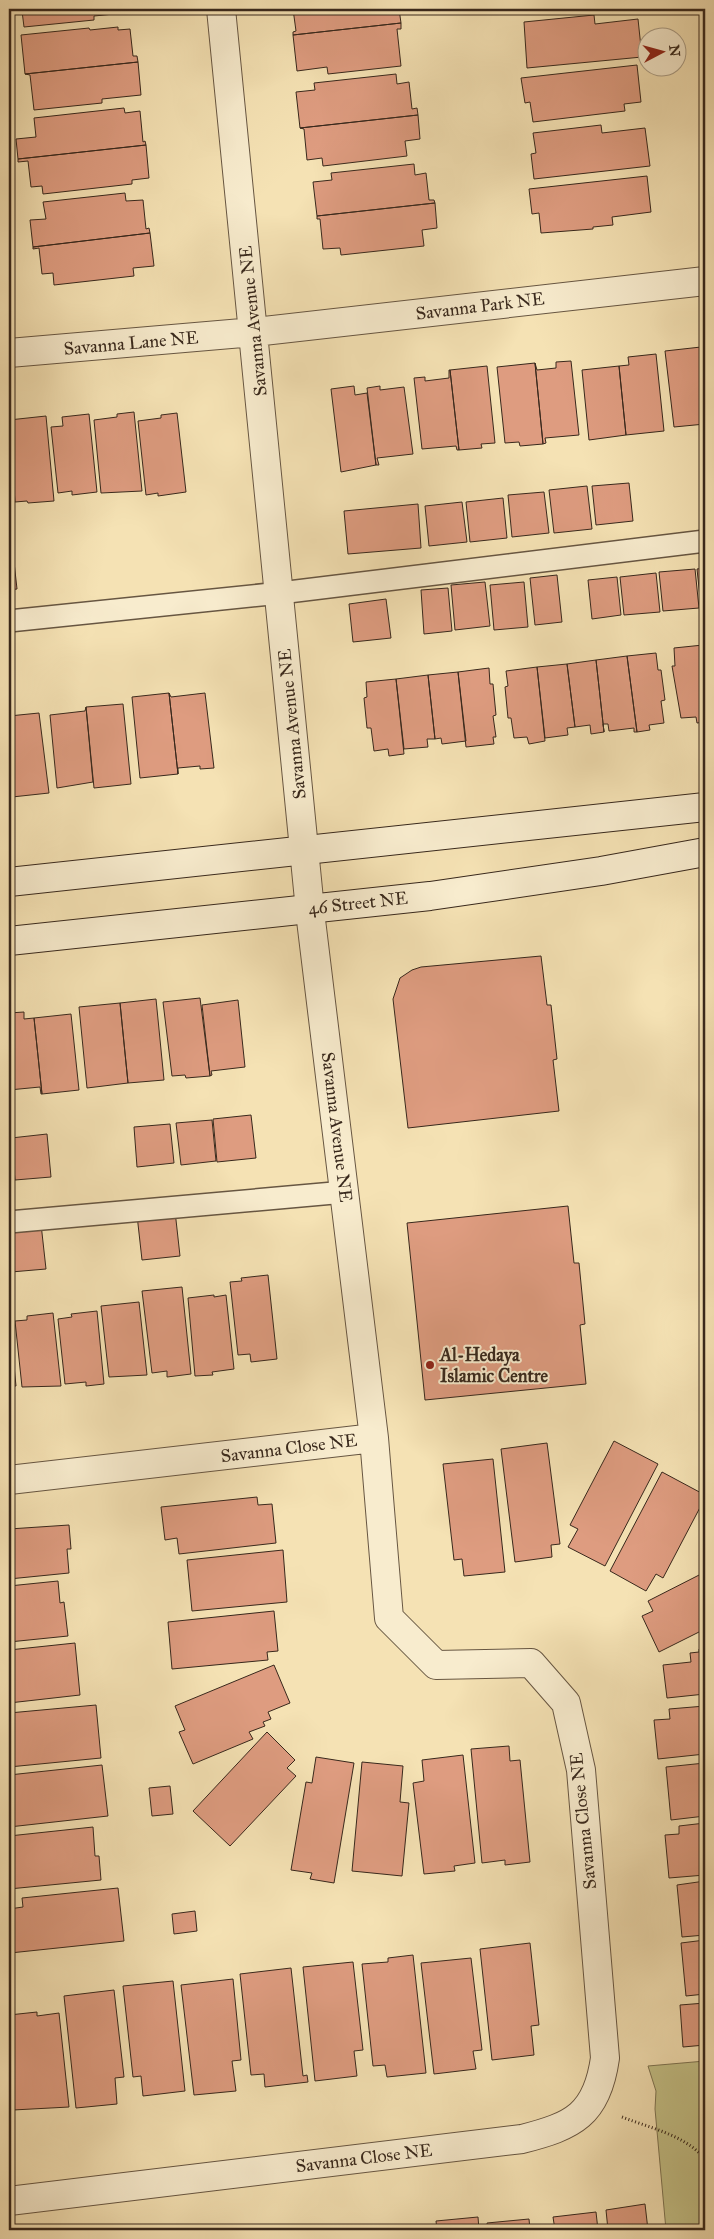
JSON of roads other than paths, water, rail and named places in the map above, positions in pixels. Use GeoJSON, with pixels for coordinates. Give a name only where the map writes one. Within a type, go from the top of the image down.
{"type":"FeatureCollection","features":[{"type":"Feature","properties":{"kind":"street","name":"Savanna Avenue NE"},"geometry":{"type":"LineString","coordinates":[[221,9],[310,908],[374,1438]]}},
{"type":"Feature","properties":{"kind":"street","name":"Savanna Park NE"},"geometry":{"type":"LineString","coordinates":[[254,332],[705,281]]}},
{"type":"Feature","properties":{"kind":"street","name":"Savanna Lane NE"},"geometry":{"type":"LineString","coordinates":[[9,353],[254,332]]}},
{"type":"Feature","properties":{"kind":"street"},"geometry":{"type":"LineString","coordinates":[[9,882],[705,807]]}},
{"type":"Feature","properties":{"kind":"street","name":"46 Street NE"},"geometry":{"type":"LineString","coordinates":[[9,941],[430,896],[601,871],[705,852]]}},
{"type":"Feature","properties":{"kind":"street","name":"Savanna Close NE"},"geometry":{"type":"LineString","coordinates":[[9,1480],[374,1438],[389,1618],[436,1665],[532,1663],[566,1703],[581,1770],[605,2058],[602,2081],[579,2117],[563,2128],[522,2140],[9,2201]]}},
{"type":"Feature","properties":{"kind":"lane"},"geometry":{"type":"LineString","coordinates":[[9,621],[280,593],[705,540]]}},
{"type":"Feature","properties":{"kind":"lane"},"geometry":{"type":"LineString","coordinates":[[9,1222],[345,1192]]}},
{"type":"Feature","properties":{"kind":"place","name":"Al-Hedaya Islamic Centre"},"geometry":{"type":"Point","coordinates":[430,1365]}}]}
